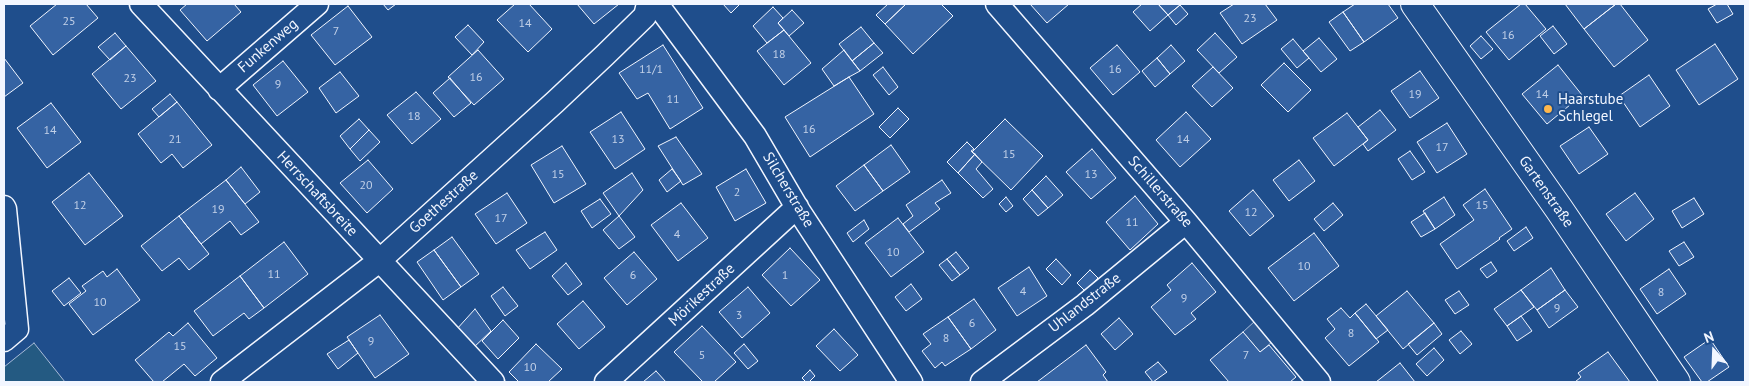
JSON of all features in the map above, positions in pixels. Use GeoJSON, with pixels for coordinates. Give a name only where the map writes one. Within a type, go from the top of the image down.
{"type":"FeatureCollection","features":[{"type":"Feature","properties":{"kind":"main road","name":"Gartenstraße"},"geometry":{"type":"LineString","coordinates":[[1415,4],[1559,209],[1676,382]]}},
{"type":"Feature","properties":{"kind":"street","name":"Herrschaftsbreite"},"geometry":{"type":"LineString","coordinates":[[141,4],[493,382]]}},
{"type":"Feature","properties":{"kind":"street","name":"Funkenweg"},"geometry":{"type":"LineString","coordinates":[[219,89],[317,4]]}},
{"type":"Feature","properties":{"kind":"street","name":"Goethestraße"},"geometry":{"type":"LineString","coordinates":[[222,382],[379,261],[580,78],[645,16],[648,4]]}},
{"type":"Feature","properties":{"kind":"street","name":"Silcherstraße"},"geometry":{"type":"LineString","coordinates":[[657,4],[755,136],[797,207],[911,382]]}},
{"type":"Feature","properties":{"kind":"street","name":"Schillerstraße"},"geometry":{"type":"LineString","coordinates":[[997,4],[1186,222],[1319,382]]}},
{"type":"Feature","properties":{"kind":"street"},"geometry":{"type":"LineString","coordinates":[[4,206],[6,209],[17,329],[4,340]]}},
{"type":"Feature","properties":{"kind":"street","name":"Mörikestraße"},"geometry":{"type":"LineString","coordinates":[[606,382],[797,207]]}},
{"type":"Feature","properties":{"kind":"street","name":"Uhlandstraße"},"geometry":{"type":"LineString","coordinates":[[982,382],[1085,305],[1186,222]]}},
{"type":"Feature","properties":{"kind":"shaded area"},"geometry":{"type":"Polygon","coordinates":[[[1255,321],[1272,342],[1260,352],[1243,332],[1255,321]]]}},
{"type":"Feature","properties":{"kind":"shaded area"},"geometry":{"type":"Polygon","coordinates":[[[34,343],[65,382],[4,382],[4,367],[34,343]]]}},
{"type":"Feature","properties":{"kind":"building"},"geometry":{"type":"Polygon","coordinates":[[[57,4],[86,4],[98,18],[53,55],[30,26],[57,4]]]}},
{"type":"Feature","properties":{"kind":"building"},"geometry":{"type":"Polygon","coordinates":[[[187,4],[234,4],[241,12],[207,41],[180,10],[187,4]]]}},
{"type":"Feature","properties":{"kind":"building"},"geometry":{"type":"Polygon","coordinates":[[[383,4],[396,4],[388,10],[383,4]]]}},
{"type":"Feature","properties":{"kind":"building"},"geometry":{"type":"Polygon","coordinates":[[[515,4],[529,4],[552,29],[528,52],[497,20],[515,4]]]}},
{"type":"Feature","properties":{"kind":"building"},"geometry":{"type":"Polygon","coordinates":[[[577,4],[619,4],[594,24],[577,4]]]}},
{"type":"Feature","properties":{"kind":"building"},"geometry":{"type":"Polygon","coordinates":[[[723,4],[740,4],[731,13],[723,4]]]}},
{"type":"Feature","properties":{"kind":"building"},"geometry":{"type":"Polygon","coordinates":[[[888,4],[906,4],[885,24],[876,15],[888,4]]]}},
{"type":"Feature","properties":{"kind":"building"},"geometry":{"type":"Polygon","coordinates":[[[906,4],[941,4],[953,16],[913,54],[885,24],[906,4]]]}},
{"type":"Feature","properties":{"kind":"building"},"geometry":{"type":"Polygon","coordinates":[[[1030,4],[1069,4],[1047,23],[1030,4]]]}},
{"type":"Feature","properties":{"kind":"building"},"geometry":{"type":"Polygon","coordinates":[[[1142,4],[1158,4],[1168,15],[1150,31],[1133,12],[1142,4]]]}},
{"type":"Feature","properties":{"kind":"building"},"geometry":{"type":"Polygon","coordinates":[[[1158,4],[1180,4],[1180,5],[1168,15],[1158,4]]]}},
{"type":"Feature","properties":{"kind":"building"},"geometry":{"type":"Polygon","coordinates":[[[1234,4],[1265,4],[1277,20],[1242,44],[1220,13],[1234,4]]]}},
{"type":"Feature","properties":{"kind":"building"},"geometry":{"type":"Polygon","coordinates":[[[1355,4],[1388,4],[1398,18],[1364,42],[1343,12],[1355,4]]]}},
{"type":"Feature","properties":{"kind":"building"},"geometry":{"type":"Polygon","coordinates":[[[1521,4],[1525,4],[1546,29],[1509,60],[1486,32],[1521,4]]]}},
{"type":"Feature","properties":{"kind":"building"},"geometry":{"type":"Polygon","coordinates":[[[1565,4],[1616,4],[1584,29],[1565,4]]]}},
{"type":"Feature","properties":{"kind":"building"},"geometry":{"type":"Polygon","coordinates":[[[1616,4],[1620,4],[1648,40],[1614,67],[1584,29],[1616,4]]]}},
{"type":"Feature","properties":{"kind":"building"},"geometry":{"type":"Polygon","coordinates":[[[1717,4],[1727,4],[1733,14],[1717,23],[1708,9],[1717,4]]]}},
{"type":"Feature","properties":{"kind":"building"},"geometry":{"type":"Polygon","coordinates":[[[1180,5],[1188,14],[1176,25],[1168,15],[1180,5]]]}},
{"type":"Feature","properties":{"kind":"building"},"geometry":{"type":"Polygon","coordinates":[[[348,6],[372,37],[335,65],[311,35],[348,6]]]}},
{"type":"Feature","properties":{"kind":"building"},"geometry":{"type":"Polygon","coordinates":[[[773,7],[783,18],[778,23],[784,30],[767,43],[753,26],[773,7]]]}},
{"type":"Feature","properties":{"kind":"building"},"geometry":{"type":"Polygon","coordinates":[[[792,10],[804,23],[789,36],[778,23],[792,10]]]}},
{"type":"Feature","properties":{"kind":"building"},"geometry":{"type":"Polygon","coordinates":[[[1343,12],[1364,42],[1350,51],[1329,22],[1343,12]]]}},
{"type":"Feature","properties":{"kind":"building"},"geometry":{"type":"Polygon","coordinates":[[[468,25],[484,42],[472,55],[455,37],[468,25]]]}},
{"type":"Feature","properties":{"kind":"building"},"geometry":{"type":"Polygon","coordinates":[[[1553,26],[1567,44],[1554,54],[1540,36],[1553,26]]]}},
{"type":"Feature","properties":{"kind":"building"},"geometry":{"type":"Polygon","coordinates":[[[861,27],[874,43],[852,61],[839,44],[861,27]]]}},
{"type":"Feature","properties":{"kind":"building"},"geometry":{"type":"Polygon","coordinates":[[[784,30],[811,63],[784,85],[757,51],[784,30]]]}},
{"type":"Feature","properties":{"kind":"building"},"geometry":{"type":"Polygon","coordinates":[[[115,33],[126,46],[110,60],[98,47],[115,33]]]}},
{"type":"Feature","properties":{"kind":"building"},"geometry":{"type":"Polygon","coordinates":[[[1215,33],[1237,57],[1219,73],[1197,50],[1215,33]]]}},
{"type":"Feature","properties":{"kind":"building"},"geometry":{"type":"Polygon","coordinates":[[[1481,36],[1493,49],[1481,59],[1470,46],[1481,36]]]}},
{"type":"Feature","properties":{"kind":"building"},"geometry":{"type":"Polygon","coordinates":[[[1319,38],[1337,59],[1321,72],[1303,51],[1319,38]]]}},
{"type":"Feature","properties":{"kind":"building"},"geometry":{"type":"Polygon","coordinates":[[[1293,39],[1309,58],[1297,68],[1281,49],[1293,39]]]}},
{"type":"Feature","properties":{"kind":"building"},"geometry":{"type":"Polygon","coordinates":[[[874,43],[883,53],[860,71],[852,61],[874,43]]]}},
{"type":"Feature","properties":{"kind":"building"},"geometry":{"type":"Polygon","coordinates":[[[1715,44],[1738,79],[1699,105],[1676,70],[1715,44]]]}},
{"type":"Feature","properties":{"kind":"building"},"geometry":{"type":"Polygon","coordinates":[[[663,45],[703,108],[670,129],[648,93],[637,99],[619,73],[663,45]]]}},
{"type":"Feature","properties":{"kind":"building"},"geometry":{"type":"Polygon","coordinates":[[[1117,45],[1140,72],[1113,95],[1090,68],[1117,45]]]}},
{"type":"Feature","properties":{"kind":"building"},"geometry":{"type":"Polygon","coordinates":[[[1171,45],[1185,61],[1170,74],[1157,58],[1171,45]]]}},
{"type":"Feature","properties":{"kind":"building"},"geometry":{"type":"Polygon","coordinates":[[[126,46],[156,81],[121,109],[92,74],[126,46]]]}},
{"type":"Feature","properties":{"kind":"building"},"geometry":{"type":"Polygon","coordinates":[[[478,50],[504,79],[474,105],[448,77],[478,50]]]}},
{"type":"Feature","properties":{"kind":"building"},"geometry":{"type":"Polygon","coordinates":[[[844,50],[860,71],[834,86],[822,69],[844,50]]]}},
{"type":"Feature","properties":{"kind":"building"},"geometry":{"type":"Polygon","coordinates":[[[4,58],[23,83],[4,97],[4,58]]]}},
{"type":"Feature","properties":{"kind":"building"},"geometry":{"type":"Polygon","coordinates":[[[1157,58],[1170,74],[1155,87],[1142,71],[1157,58]]]}},
{"type":"Feature","properties":{"kind":"building"},"geometry":{"type":"Polygon","coordinates":[[[283,61],[308,92],[277,116],[253,85],[283,61]]]}},
{"type":"Feature","properties":{"kind":"building"},"geometry":{"type":"Polygon","coordinates":[[[1284,63],[1311,90],[1288,112],[1261,85],[1284,63]]]}},
{"type":"Feature","properties":{"kind":"building"},"geometry":{"type":"Polygon","coordinates":[[[1558,65],[1582,95],[1547,124],[1522,94],[1558,65]]]}},
{"type":"Feature","properties":{"kind":"building"},"geometry":{"type":"Polygon","coordinates":[[[883,67],[898,87],[889,95],[873,75],[883,67]]]}},
{"type":"Feature","properties":{"kind":"building"},"geometry":{"type":"Polygon","coordinates":[[[1213,67],[1233,88],[1212,107],[1192,86],[1213,67]]]}},
{"type":"Feature","properties":{"kind":"building"},"geometry":{"type":"Polygon","coordinates":[[[1420,71],[1439,98],[1410,118],[1391,91],[1420,71]]]}},
{"type":"Feature","properties":{"kind":"building"},"geometry":{"type":"Polygon","coordinates":[[[340,72],[359,96],[336,113],[319,88],[340,72]]]}},
{"type":"Feature","properties":{"kind":"building"},"geometry":{"type":"Polygon","coordinates":[[[1649,75],[1670,106],[1640,127],[1619,96],[1649,75]]]}},
{"type":"Feature","properties":{"kind":"building"},"geometry":{"type":"Polygon","coordinates":[[[849,77],[874,114],[810,157],[785,117],[849,77]]]}},
{"type":"Feature","properties":{"kind":"building"},"geometry":{"type":"Polygon","coordinates":[[[450,78],[471,103],[454,117],[433,93],[450,78]]]}},
{"type":"Feature","properties":{"kind":"building"},"geometry":{"type":"Polygon","coordinates":[[[416,92],[441,119],[412,144],[387,115],[416,92]]]}},
{"type":"Feature","properties":{"kind":"building"},"geometry":{"type":"Polygon","coordinates":[[[170,94],[177,102],[159,117],[152,109],[170,94]]]}},
{"type":"Feature","properties":{"kind":"building"},"geometry":{"type":"Polygon","coordinates":[[[177,102],[212,145],[183,168],[172,154],[161,163],[138,134],[177,102]]]}},
{"type":"Feature","properties":{"kind":"building"},"geometry":{"type":"Polygon","coordinates":[[[51,103],[81,142],[47,168],[17,128],[51,103]]]}},
{"type":"Feature","properties":{"kind":"building"},"geometry":{"type":"Polygon","coordinates":[[[898,108],[909,119],[890,138],[879,127],[898,108]]]}},
{"type":"Feature","properties":{"kind":"building"},"geometry":{"type":"Polygon","coordinates":[[[1380,110],[1396,130],[1368,151],[1363,144],[1368,140],[1358,127],[1380,110]]]}},
{"type":"Feature","properties":{"kind":"building"},"geometry":{"type":"Polygon","coordinates":[[[621,112],[645,149],[615,169],[590,132],[621,112]]]}},
{"type":"Feature","properties":{"kind":"building"},"geometry":{"type":"Polygon","coordinates":[[[1186,112],[1211,139],[1180,167],[1156,140],[1186,112]]]}},
{"type":"Feature","properties":{"kind":"building"},"geometry":{"type":"Polygon","coordinates":[[[1347,113],[1368,140],[1334,166],[1313,138],[1347,113]]]}},
{"type":"Feature","properties":{"kind":"building"},"geometry":{"type":"Polygon","coordinates":[[[359,119],[369,130],[350,149],[340,136],[359,119]]]}},
{"type":"Feature","properties":{"kind":"building"},"geometry":{"type":"Polygon","coordinates":[[[1005,119],[1043,156],[1011,190],[972,152],[1005,119]]]}},
{"type":"Feature","properties":{"kind":"building"},"geometry":{"type":"Polygon","coordinates":[[[1447,123],[1467,154],[1437,173],[1417,142],[1447,123]]]}},
{"type":"Feature","properties":{"kind":"building"},"geometry":{"type":"Polygon","coordinates":[[[1589,127],[1608,154],[1579,174],[1560,146],[1589,127]]]}},
{"type":"Feature","properties":{"kind":"building"},"geometry":{"type":"Polygon","coordinates":[[[369,130],[380,142],[360,161],[350,149],[369,130]]]}},
{"type":"Feature","properties":{"kind":"building"},"geometry":{"type":"Polygon","coordinates":[[[676,137],[702,174],[683,185],[658,146],[676,137]]]}},
{"type":"Feature","properties":{"kind":"building"},"geometry":{"type":"Polygon","coordinates":[[[967,142],[974,149],[971,151],[975,154],[958,173],[947,162],[967,142]]]}},
{"type":"Feature","properties":{"kind":"building"},"geometry":{"type":"Polygon","coordinates":[[[891,145],[910,172],[883,191],[864,165],[891,145]]]}},
{"type":"Feature","properties":{"kind":"building"},"geometry":{"type":"Polygon","coordinates":[[[562,146],[586,184],[554,203],[531,165],[562,146]]]}},
{"type":"Feature","properties":{"kind":"building"},"geometry":{"type":"Polygon","coordinates":[[[1092,149],[1116,178],[1091,199],[1066,172],[1092,149]]]}},
{"type":"Feature","properties":{"kind":"building"},"geometry":{"type":"Polygon","coordinates":[[[1410,151],[1425,172],[1412,180],[1398,159],[1410,151]]]}},
{"type":"Feature","properties":{"kind":"building"},"geometry":{"type":"Polygon","coordinates":[[[975,154],[982,162],[976,169],[993,189],[983,198],[958,173],[975,154]]]}},
{"type":"Feature","properties":{"kind":"building"},"geometry":{"type":"Polygon","coordinates":[[[368,160],[393,189],[367,213],[340,183],[368,160]]]}},
{"type":"Feature","properties":{"kind":"building"},"geometry":{"type":"Polygon","coordinates":[[[1299,160],[1315,181],[1289,201],[1273,180],[1299,160]]]}},
{"type":"Feature","properties":{"kind":"building"},"geometry":{"type":"Polygon","coordinates":[[[864,165],[883,191],[855,211],[836,186],[864,165]]]}},
{"type":"Feature","properties":{"kind":"building"},"geometry":{"type":"Polygon","coordinates":[[[241,167],[260,192],[245,204],[226,180],[241,167]]]}},
{"type":"Feature","properties":{"kind":"building"},"geometry":{"type":"Polygon","coordinates":[[[672,169],[681,181],[667,192],[659,180],[672,169]]]}},
{"type":"Feature","properties":{"kind":"building"},"geometry":{"type":"Polygon","coordinates":[[[746,169],[766,203],[735,221],[716,187],[746,169]]]}},
{"type":"Feature","properties":{"kind":"building"},"geometry":{"type":"Polygon","coordinates":[[[89,173],[123,216],[85,245],[52,202],[89,173]]]}},
{"type":"Feature","properties":{"kind":"building"},"geometry":{"type":"Polygon","coordinates":[[[632,173],[643,190],[619,216],[603,193],[632,173]]]}},
{"type":"Feature","properties":{"kind":"building"},"geometry":{"type":"Polygon","coordinates":[[[1046,176],[1063,195],[1048,208],[1032,190],[1046,176]]]}},
{"type":"Feature","properties":{"kind":"building"},"geometry":{"type":"Polygon","coordinates":[[[226,180],[259,222],[241,235],[230,221],[201,244],[179,216],[226,180]]]}},
{"type":"Feature","properties":{"kind":"building"},"geometry":{"type":"Polygon","coordinates":[[[942,180],[951,193],[935,203],[940,209],[909,232],[903,224],[913,216],[906,205],[942,180]]]}},
{"type":"Feature","properties":{"kind":"building"},"geometry":{"type":"Polygon","coordinates":[[[1485,189],[1512,229],[1457,269],[1440,244],[1474,220],[1463,205],[1485,189]]]}},
{"type":"Feature","properties":{"kind":"building"},"geometry":{"type":"Polygon","coordinates":[[[1032,190],[1048,208],[1038,216],[1023,199],[1032,190]]]}},
{"type":"Feature","properties":{"kind":"building"},"geometry":{"type":"Polygon","coordinates":[[[1253,190],[1274,216],[1250,236],[1229,211],[1253,190]]]}},
{"type":"Feature","properties":{"kind":"building"},"geometry":{"type":"Polygon","coordinates":[[[507,193],[527,223],[496,244],[475,214],[507,193]]]}},
{"type":"Feature","properties":{"kind":"building"},"geometry":{"type":"Polygon","coordinates":[[[1635,193],[1654,219],[1626,241],[1606,214],[1635,193]]]}},
{"type":"Feature","properties":{"kind":"building"},"geometry":{"type":"Polygon","coordinates":[[[1135,196],[1158,224],[1130,250],[1106,222],[1135,196]]]}},
{"type":"Feature","properties":{"kind":"building"},"geometry":{"type":"Polygon","coordinates":[[[1006,197],[1013,206],[1006,212],[999,204],[1006,197]]]}},
{"type":"Feature","properties":{"kind":"building"},"geometry":{"type":"Polygon","coordinates":[[[1444,197],[1455,215],[1435,229],[1423,211],[1444,197]]]}},
{"type":"Feature","properties":{"kind":"building"},"geometry":{"type":"Polygon","coordinates":[[[1694,198],[1704,214],[1682,228],[1672,211],[1694,198]]]}},
{"type":"Feature","properties":{"kind":"building"},"geometry":{"type":"Polygon","coordinates":[[[600,199],[611,214],[592,228],[581,211],[600,199]]]}},
{"type":"Feature","properties":{"kind":"building"},"geometry":{"type":"Polygon","coordinates":[[[681,203],[708,238],[678,261],[651,225],[681,203]]]}},
{"type":"Feature","properties":{"kind":"building"},"geometry":{"type":"Polygon","coordinates":[[[1333,203],[1343,215],[1324,231],[1314,219],[1333,203]]]}},
{"type":"Feature","properties":{"kind":"building"},"geometry":{"type":"Polygon","coordinates":[[[1425,213],[1435,229],[1421,237],[1411,222],[1425,213]]]}},
{"type":"Feature","properties":{"kind":"building"},"geometry":{"type":"Polygon","coordinates":[[[179,216],[209,254],[189,270],[179,258],[162,271],[141,246],[179,216]]]}},
{"type":"Feature","properties":{"kind":"building"},"geometry":{"type":"Polygon","coordinates":[[[619,216],[635,237],[619,249],[603,230],[619,216]]]}},
{"type":"Feature","properties":{"kind":"building"},"geometry":{"type":"Polygon","coordinates":[[[898,218],[924,252],[891,277],[865,243],[898,218]]]}},
{"type":"Feature","properties":{"kind":"building"},"geometry":{"type":"Polygon","coordinates":[[[864,220],[869,229],[853,242],[847,233],[864,220]]]}},
{"type":"Feature","properties":{"kind":"building"},"geometry":{"type":"Polygon","coordinates":[[[1526,227],[1533,238],[1514,251],[1507,241],[1526,227]]]}},
{"type":"Feature","properties":{"kind":"building"},"geometry":{"type":"Polygon","coordinates":[[[545,232],[557,250],[530,269],[516,250],[545,232]]]}},
{"type":"Feature","properties":{"kind":"building"},"geometry":{"type":"Polygon","coordinates":[[[1314,233],[1339,266],[1294,301],[1268,268],[1314,233]]]}},
{"type":"Feature","properties":{"kind":"building"},"geometry":{"type":"Polygon","coordinates":[[[452,237],[479,274],[461,287],[434,250],[452,237]]]}},
{"type":"Feature","properties":{"kind":"building"},"geometry":{"type":"Polygon","coordinates":[[[284,242],[308,274],[264,308],[240,276],[284,242]]]}},
{"type":"Feature","properties":{"kind":"building"},"geometry":{"type":"Polygon","coordinates":[[[1684,242],[1694,257],[1679,266],[1669,251],[1684,242]]]}},
{"type":"Feature","properties":{"kind":"building"},"geometry":{"type":"Polygon","coordinates":[[[790,248],[820,280],[791,306],[762,275],[790,248]]]}},
{"type":"Feature","properties":{"kind":"building"},"geometry":{"type":"Polygon","coordinates":[[[434,250],[461,287],[443,300],[417,262],[434,250]]]}},
{"type":"Feature","properties":{"kind":"building"},"geometry":{"type":"Polygon","coordinates":[[[634,252],[657,279],[627,305],[604,278],[634,252]]]}},
{"type":"Feature","properties":{"kind":"building"},"geometry":{"type":"Polygon","coordinates":[[[956,252],[969,268],[960,275],[947,259],[956,252]]]}},
{"type":"Feature","properties":{"kind":"building"},"geometry":{"type":"Polygon","coordinates":[[[947,259],[960,275],[952,281],[939,265],[947,259]]]}},
{"type":"Feature","properties":{"kind":"building"},"geometry":{"type":"Polygon","coordinates":[[[1056,259],[1071,275],[1062,285],[1046,269],[1056,259]]]}},
{"type":"Feature","properties":{"kind":"building"},"geometry":{"type":"Polygon","coordinates":[[[1491,262],[1497,271],[1487,278],[1480,269],[1491,262]]]}},
{"type":"Feature","properties":{"kind":"building"},"geometry":{"type":"Polygon","coordinates":[[[566,263],[582,284],[568,295],[552,276],[566,263]]]}},
{"type":"Feature","properties":{"kind":"building"},"geometry":{"type":"Polygon","coordinates":[[[1192,263],[1216,292],[1191,313],[1196,319],[1175,335],[1151,307],[1171,290],[1167,285],[1192,263]]]}},
{"type":"Feature","properties":{"kind":"building"},"geometry":{"type":"Polygon","coordinates":[[[1029,267],[1047,296],[1017,316],[998,288],[1029,267]]]}},
{"type":"Feature","properties":{"kind":"building"},"geometry":{"type":"Polygon","coordinates":[[[1551,268],[1565,290],[1537,310],[1521,290],[1551,268]]]}},
{"type":"Feature","properties":{"kind":"building"},"geometry":{"type":"Polygon","coordinates":[[[117,269],[140,300],[93,335],[69,304],[86,291],[82,286],[103,271],[107,277],[117,269]]]}},
{"type":"Feature","properties":{"kind":"building"},"geometry":{"type":"Polygon","coordinates":[[[1669,269],[1686,294],[1657,314],[1640,289],[1669,269]]]}},
{"type":"Feature","properties":{"kind":"building"},"geometry":{"type":"Polygon","coordinates":[[[1090,270],[1098,278],[1085,291],[1077,283],[1090,270]]]}},
{"type":"Feature","properties":{"kind":"building"},"geometry":{"type":"Polygon","coordinates":[[[240,276],[264,308],[249,319],[244,313],[213,336],[194,311],[240,276]]]}},
{"type":"Feature","properties":{"kind":"building"},"geometry":{"type":"Polygon","coordinates":[[[69,278],[81,293],[64,306],[52,291],[69,278]]]}},
{"type":"Feature","properties":{"kind":"building"},"geometry":{"type":"Polygon","coordinates":[[[911,284],[922,299],[906,311],[895,297],[911,284]]]}},
{"type":"Feature","properties":{"kind":"building"},"geometry":{"type":"Polygon","coordinates":[[[503,287],[518,306],[505,316],[491,296],[503,287]]]}},
{"type":"Feature","properties":{"kind":"building"},"geometry":{"type":"Polygon","coordinates":[[[748,287],[770,313],[742,338],[719,312],[748,287]]]}},
{"type":"Feature","properties":{"kind":"building"},"geometry":{"type":"Polygon","coordinates":[[[1521,290],[1534,307],[1507,326],[1494,309],[1521,290]]]}},
{"type":"Feature","properties":{"kind":"building"},"geometry":{"type":"Polygon","coordinates":[[[1565,290],[1578,307],[1549,328],[1537,310],[1565,290]]]}},
{"type":"Feature","properties":{"kind":"building"},"geometry":{"type":"Polygon","coordinates":[[[1407,291],[1434,323],[1403,349],[1376,316],[1407,291]]]}},
{"type":"Feature","properties":{"kind":"building"},"geometry":{"type":"Polygon","coordinates":[[[1459,291],[1469,305],[1455,314],[1445,300],[1459,291]]]}},
{"type":"Feature","properties":{"kind":"building"},"geometry":{"type":"Polygon","coordinates":[[[974,299],[996,330],[971,349],[948,317],[974,299]]]}},
{"type":"Feature","properties":{"kind":"building"},"geometry":{"type":"Polygon","coordinates":[[[583,301],[605,327],[579,349],[557,324],[583,301]]]}},
{"type":"Feature","properties":{"kind":"building"},"geometry":{"type":"Polygon","coordinates":[[[1366,304],[1388,330],[1376,339],[1355,313],[1366,304]]]}},
{"type":"Feature","properties":{"kind":"building"},"geometry":{"type":"Polygon","coordinates":[[[1341,308],[1350,318],[1355,313],[1379,342],[1349,366],[1325,338],[1335,329],[1327,319],[1341,308]]]}},
{"type":"Feature","properties":{"kind":"building"},"geometry":{"type":"Polygon","coordinates":[[[475,309],[491,331],[472,349],[456,330],[475,309]]]}},
{"type":"Feature","properties":{"kind":"building"},"geometry":{"type":"Polygon","coordinates":[[[380,315],[409,354],[375,378],[347,337],[380,315]]]}},
{"type":"Feature","properties":{"kind":"building"},"geometry":{"type":"Polygon","coordinates":[[[1521,316],[1532,331],[1517,341],[1507,326],[1521,316]]]}},
{"type":"Feature","properties":{"kind":"building"},"geometry":{"type":"Polygon","coordinates":[[[948,317],[971,349],[945,366],[942,362],[935,368],[922,351],[931,344],[923,334],[948,317]]]}},
{"type":"Feature","properties":{"kind":"building"},"geometry":{"type":"Polygon","coordinates":[[[1119,318],[1133,334],[1115,350],[1101,334],[1119,318]]]}},
{"type":"Feature","properties":{"kind":"building"},"geometry":{"type":"Polygon","coordinates":[[[503,320],[519,338],[498,359],[482,341],[503,320]]]}},
{"type":"Feature","properties":{"kind":"building"},"geometry":{"type":"Polygon","coordinates":[[[188,323],[217,358],[195,376],[184,364],[162,382],[154,382],[135,360],[169,332],[173,336],[188,323]]]}},
{"type":"Feature","properties":{"kind":"building"},"geometry":{"type":"Polygon","coordinates":[[[1434,323],[1442,334],[1417,355],[1408,344],[1434,323]]]}},
{"type":"Feature","properties":{"kind":"building"},"geometry":{"type":"Polygon","coordinates":[[[702,326],[736,362],[714,382],[703,382],[674,352],[702,326]]]}},
{"type":"Feature","properties":{"kind":"building"},"geometry":{"type":"Polygon","coordinates":[[[834,329],[858,355],[840,371],[816,346],[834,329]]]}},
{"type":"Feature","properties":{"kind":"building"},"geometry":{"type":"Polygon","coordinates":[[[1461,331],[1472,344],[1460,354],[1449,340],[1461,331]]]}},
{"type":"Feature","properties":{"kind":"building"},"geometry":{"type":"Polygon","coordinates":[[[1243,332],[1260,352],[1269,345],[1296,377],[1290,382],[1229,382],[1210,360],[1243,332]]]}},
{"type":"Feature","properties":{"kind":"building"},"geometry":{"type":"Polygon","coordinates":[[[1710,339],[1729,367],[1707,382],[1702,382],[1684,357],[1710,339]]]}},
{"type":"Feature","properties":{"kind":"building"},"geometry":{"type":"Polygon","coordinates":[[[349,340],[358,353],[338,369],[327,354],[349,340]]]}},
{"type":"Feature","properties":{"kind":"building"},"geometry":{"type":"Polygon","coordinates":[[[536,344],[562,369],[548,382],[519,382],[509,372],[536,344]]]}},
{"type":"Feature","properties":{"kind":"building"},"geometry":{"type":"Polygon","coordinates":[[[744,344],[758,361],[748,369],[734,353],[744,344]]]}},
{"type":"Feature","properties":{"kind":"building"},"geometry":{"type":"Polygon","coordinates":[[[1086,345],[1106,372],[1103,375],[1108,382],[1037,382],[1086,345]]]}},
{"type":"Feature","properties":{"kind":"building"},"geometry":{"type":"Polygon","coordinates":[[[1434,348],[1444,360],[1427,376],[1416,364],[1434,348]]]}},
{"type":"Feature","properties":{"kind":"building"},"geometry":{"type":"Polygon","coordinates":[[[1608,352],[1630,382],[1575,382],[1581,377],[1578,373],[1608,352]]]}},
{"type":"Feature","properties":{"kind":"building"},"geometry":{"type":"Polygon","coordinates":[[[1158,362],[1167,372],[1153,382],[1145,372],[1158,362]]]}},
{"type":"Feature","properties":{"kind":"building"},"geometry":{"type":"Polygon","coordinates":[[[1400,363],[1415,382],[1376,382],[1400,363]]]}},
{"type":"Feature","properties":{"kind":"building"},"geometry":{"type":"Polygon","coordinates":[[[810,370],[815,376],[809,382],[806,382],[802,378],[810,370]]]}},
{"type":"Feature","properties":{"kind":"building"},"geometry":{"type":"Polygon","coordinates":[[[656,371],[666,382],[643,382],[656,371]]]}},
{"type":"Feature","properties":{"kind":"place","name":"Haarstube Schlegel"},"geometry":{"type":"Point","coordinates":[1548,109]}}]}
